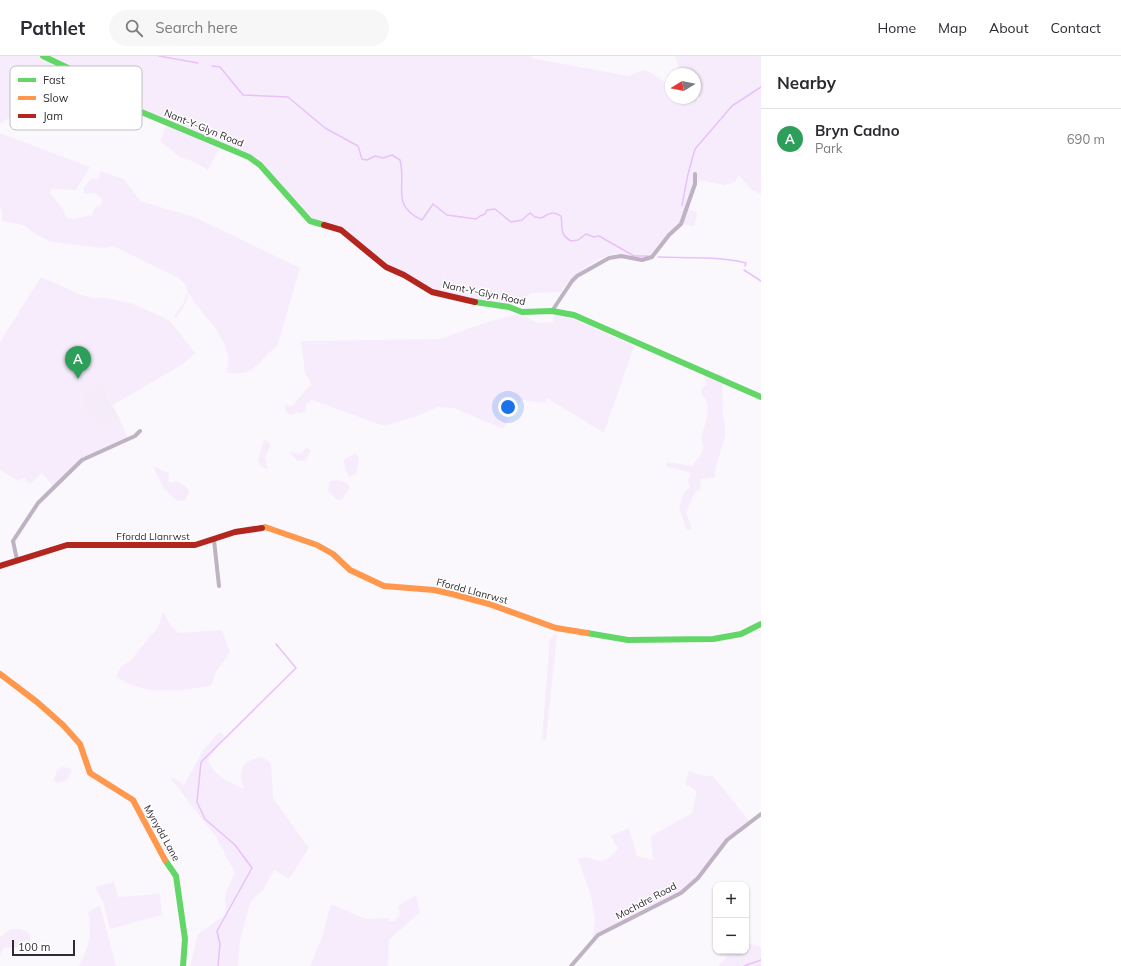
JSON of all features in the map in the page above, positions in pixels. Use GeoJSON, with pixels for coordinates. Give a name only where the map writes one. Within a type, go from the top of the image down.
{"type":"FeatureCollection","features":[{"type":"Feature","properties":{"kind":"street","name":"Nant-Y-Glyn Road"},"geometry":{"type":"LineString","coordinates":[[44,56],[64,66]]}},
{"type":"Feature","properties":{"kind":"street","name":"Nant-Y-Glyn Road"},"geometry":{"type":"LineString","coordinates":[[142,112],[249,157],[260,165],[310,221],[341,230],[386,267],[404,275],[432,292],[470,301],[509,307],[522,312],[552,311],[574,315],[761,397]]}},
{"type":"Feature","properties":{"kind":"street"},"geometry":{"type":"LineString","coordinates":[[552,311],[577,276],[609,258],[621,256],[642,260],[652,257],[669,235],[681,224],[696,181],[695,174]]}},
{"type":"Feature","properties":{"kind":"street"},"geometry":{"type":"LineString","coordinates":[[17,560],[13,542],[38,503],[82,460],[135,436],[140,430]]}},
{"type":"Feature","properties":{"kind":"street","name":"Ffordd Llanrwst"},"geometry":{"type":"LineString","coordinates":[[0,566],[67,545],[195,545],[236,532],[258,527],[276,530],[325,548],[350,570],[384,586],[434,590],[452,594],[489,604],[556,628],[628,640],[713,639],[741,634],[761,624]]}},
{"type":"Feature","properties":{"kind":"street"},"geometry":{"type":"LineString","coordinates":[[214,540],[219,586]]}},
{"type":"Feature","properties":{"kind":"street","name":"Mynydd Lane"},"geometry":{"type":"LineString","coordinates":[[0,674],[37,702],[63,725],[80,744],[90,773],[133,800],[160,852],[176,876],[185,939],[183,966]]}},
{"type":"Feature","properties":{"kind":"street","name":"Mochdre Road"},"geometry":{"type":"LineString","coordinates":[[571,966],[598,935],[681,893],[698,878],[726,840],[761,814]]}},
{"type":"Feature","properties":{"kind":"shaded area"},"geometry":{"type":"Polygon","coordinates":[[[0,56],[40,56],[63,66],[10,66],[10,117],[0,124],[0,56]]]}},
{"type":"Feature","properties":{"kind":"shaded area"},"geometry":{"type":"Polygon","coordinates":[[[51,56],[531,56],[531,58],[628,76],[643,70],[650,72],[665,82],[665,104],[701,104],[701,68],[680,68],[675,56],[761,56],[761,194],[752,190],[738,175],[735,182],[725,185],[699,180],[699,183],[696,181],[686,209],[698,213],[694,226],[681,224],[648,259],[635,259],[619,254],[607,256],[584,268],[570,280],[561,292],[531,293],[511,306],[468,299],[434,291],[387,265],[336,226],[313,219],[259,161],[231,146],[221,145],[208,170],[192,161],[181,158],[160,141],[166,126],[211,142],[142,110],[142,66],[70,66],[51,56]]]}},
{"type":"Feature","properties":{"kind":"shaded area"},"geometry":{"type":"Polygon","coordinates":[[[0,133],[90,167],[76,190],[52,189],[50,193],[63,209],[67,218],[74,219],[92,215],[95,207],[101,205],[102,199],[95,193],[85,194],[83,189],[91,178],[99,179],[100,171],[124,179],[140,201],[194,217],[300,268],[277,347],[248,372],[227,373],[228,355],[222,338],[191,297],[185,284],[177,277],[113,246],[103,248],[52,242],[37,235],[23,225],[2,221],[2,210],[0,208],[0,133]]]}},
{"type":"Feature","properties":{"kind":"shaded area"},"geometry":{"type":"Polygon","coordinates":[[[41,277],[79,294],[92,298],[107,298],[133,304],[163,317],[170,321],[195,353],[183,364],[113,405],[100,384],[81,398],[94,422],[104,426],[119,417],[128,438],[82,460],[54,487],[42,473],[30,484],[24,478],[18,481],[0,470],[0,342],[41,277]]]}},
{"type":"Feature","properties":{"kind":"shaded area"},"geometry":{"type":"Polygon","coordinates":[[[187,291],[188,294],[186,301],[176,318],[174,316],[184,302],[187,291]]]}},
{"type":"Feature","properties":{"kind":"shaded area"},"geometry":{"type":"Polygon","coordinates":[[[554,312],[577,317],[576,320],[634,346],[604,433],[547,398],[546,403],[521,400],[503,429],[454,408],[438,407],[417,416],[384,426],[312,400],[306,404],[306,411],[299,414],[297,411],[293,415],[288,414],[285,409],[285,404],[290,406],[293,405],[308,387],[312,385],[305,373],[301,341],[440,339],[485,323],[520,313],[537,323],[553,322],[554,312]]]}},
{"type":"Feature","properties":{"kind":"shaded area"},"geometry":{"type":"Polygon","coordinates":[[[708,368],[713,376],[718,373],[724,376],[722,389],[725,437],[716,467],[715,477],[701,479],[700,490],[695,492],[686,513],[692,529],[687,531],[679,507],[685,491],[690,488],[688,479],[691,475],[688,472],[666,466],[667,462],[692,466],[700,456],[704,447],[702,436],[708,408],[701,389],[707,384],[704,378],[708,368]]]}},
{"type":"Feature","properties":{"kind":"shaded area"},"geometry":{"type":"Polygon","coordinates":[[[100,383],[119,417],[104,426],[94,422],[81,398],[100,383]]]}},
{"type":"Feature","properties":{"kind":"shaded area"},"geometry":{"type":"Polygon","coordinates":[[[264,439],[271,444],[265,458],[268,469],[261,467],[258,461],[264,439]]]}},
{"type":"Feature","properties":{"kind":"shaded area"},"geometry":{"type":"Polygon","coordinates":[[[307,447],[311,451],[306,460],[297,461],[290,452],[300,454],[307,447]]]}},
{"type":"Feature","properties":{"kind":"shaded area"},"geometry":{"type":"Polygon","coordinates":[[[355,453],[359,458],[356,474],[349,477],[345,469],[344,460],[355,453]]]}},
{"type":"Feature","properties":{"kind":"shaded area"},"geometry":{"type":"Polygon","coordinates":[[[153,466],[169,473],[168,481],[170,483],[177,481],[188,488],[189,493],[185,500],[177,501],[164,489],[153,466]]]}},
{"type":"Feature","properties":{"kind":"shaded area"},"geometry":{"type":"Polygon","coordinates":[[[339,480],[347,483],[350,487],[342,500],[337,500],[328,491],[330,481],[339,480]]]}},
{"type":"Feature","properties":{"kind":"shaded area"},"geometry":{"type":"Polygon","coordinates":[[[163,612],[171,626],[179,633],[222,630],[230,652],[216,672],[211,686],[174,690],[149,689],[126,683],[116,676],[121,667],[131,660],[158,627],[163,612]]]}},
{"type":"Feature","properties":{"kind":"shaded area"},"geometry":{"type":"Polygon","coordinates":[[[553,634],[557,635],[546,740],[542,739],[550,638],[552,638],[553,634]]]}},
{"type":"Feature","properties":{"kind":"shaded area"},"geometry":{"type":"Polygon","coordinates":[[[219,732],[225,736],[208,760],[214,770],[223,778],[244,789],[241,775],[243,766],[246,763],[255,758],[262,757],[271,763],[273,798],[309,848],[289,879],[274,870],[263,890],[251,901],[240,940],[238,966],[190,966],[198,934],[226,914],[225,894],[235,873],[216,837],[171,779],[173,778],[184,785],[203,750],[219,732]]]}},
{"type":"Feature","properties":{"kind":"shaded area"},"geometry":{"type":"Polygon","coordinates":[[[62,767],[70,768],[72,771],[67,780],[58,783],[53,781],[57,771],[62,767]]]}},
{"type":"Feature","properties":{"kind":"shaded area"},"geometry":{"type":"Polygon","coordinates":[[[689,771],[704,776],[713,776],[750,822],[727,840],[698,878],[681,893],[625,921],[592,941],[595,920],[591,896],[578,859],[588,858],[602,861],[606,859],[618,848],[610,836],[629,828],[637,856],[653,860],[651,836],[692,813],[697,791],[685,784],[689,771]]]}},
{"type":"Feature","properties":{"kind":"shaded area"},"geometry":{"type":"Polygon","coordinates":[[[114,882],[118,897],[160,894],[162,915],[110,929],[103,902],[95,887],[114,882]]]}},
{"type":"Feature","properties":{"kind":"shaded area"},"geometry":{"type":"Polygon","coordinates":[[[416,895],[420,912],[389,940],[388,966],[310,966],[322,937],[331,904],[365,919],[389,918],[389,921],[394,921],[400,915],[398,906],[416,895]]]}},
{"type":"Feature","properties":{"kind":"shaded area"},"geometry":{"type":"Polygon","coordinates":[[[100,905],[116,966],[79,966],[90,934],[88,912],[100,905]]]}},
{"type":"Feature","properties":{"kind":"shaded area"},"geometry":{"type":"Polygon","coordinates":[[[11,929],[21,929],[30,934],[30,946],[4,948],[0,956],[0,937],[11,929]]]}},
{"type":"Feature","properties":{"kind":"shaded area"},"geometry":{"type":"Polygon","coordinates":[[[749,943],[761,947],[761,966],[718,966],[729,954],[749,954],[749,943]]]}},
{"type":"Feature","properties":{"kind":"waterway"},"geometry":{"type":"LineString","coordinates":[[159,56],[198,63]]}},
{"type":"Feature","properties":{"kind":"waterway"},"geometry":{"type":"LineString","coordinates":[[212,66],[220,67],[243,95],[288,97],[325,128],[358,146],[362,159],[367,160],[375,156],[383,158],[392,155],[400,160],[402,170],[403,202],[412,214],[422,220],[433,204],[447,215],[476,219],[485,214],[487,210],[495,209],[511,222],[522,220],[530,213],[535,217],[541,218],[551,213],[555,213],[561,216],[563,233],[571,241],[578,240],[586,234],[594,237],[599,236],[634,256],[648,256]]}},
{"type":"Feature","properties":{"kind":"waterway"},"geometry":{"type":"LineString","coordinates":[[682,205],[695,149],[732,106],[761,87]]}},
{"type":"Feature","properties":{"kind":"waterway"},"geometry":{"type":"LineString","coordinates":[[658,257],[724,259],[746,263],[745,266]]}},
{"type":"Feature","properties":{"kind":"waterway"},"geometry":{"type":"LineString","coordinates":[[744,270],[761,281]]}},
{"type":"Feature","properties":{"kind":"waterway"},"geometry":{"type":"LineString","coordinates":[[218,966],[220,944],[217,931],[252,868],[235,845],[205,819],[197,802],[201,762],[296,668],[276,644]]}},
{"type":"Feature","properties":{"kind":"waterway"},"geometry":{"type":"LineString","coordinates":[[744,966],[761,960]]}},
{"type":"Feature","properties":{"kind":"traffic: fast"},"geometry":{"type":"LineString","coordinates":[[43,56],[64,66]]}},
{"type":"Feature","properties":{"kind":"traffic: fast"},"geometry":{"type":"LineString","coordinates":[[142,112],[249,157],[260,165],[310,221],[324,225]]}},
{"type":"Feature","properties":{"kind":"traffic: fast"},"geometry":{"type":"LineString","coordinates":[[475,302],[509,307],[522,312],[552,311],[574,315],[761,397]]}},
{"type":"Feature","properties":{"kind":"traffic: fast"},"geometry":{"type":"LineString","coordinates":[[587,633],[628,640],[713,639],[741,634],[761,624]]}},
{"type":"Feature","properties":{"kind":"traffic: fast"},"geometry":{"type":"LineString","coordinates":[[165,860],[176,876],[185,939],[183,966]]}},
{"type":"Feature","properties":{"kind":"traffic: slow"},"geometry":{"type":"LineString","coordinates":[[262,528],[265,527],[317,545],[333,554],[350,570],[384,586],[434,590],[452,594],[489,604],[556,628],[587,633]]}},
{"type":"Feature","properties":{"kind":"traffic: slow"},"geometry":{"type":"LineString","coordinates":[[0,674],[37,702],[63,725],[80,744],[90,773],[133,800],[165,860]]}},
{"type":"Feature","properties":{"kind":"traffic: jam"},"geometry":{"type":"LineString","coordinates":[[324,225],[341,230],[386,267],[404,275],[432,292],[475,302]]}},
{"type":"Feature","properties":{"kind":"traffic: jam"},"geometry":{"type":"LineString","coordinates":[[0,566],[67,545],[195,545],[235,532],[262,528]]}},
{"type":"Feature","properties":{"kind":"place","name":"Bryn Cadno"},"geometry":{"type":"Point","coordinates":[78,379]}}]}
